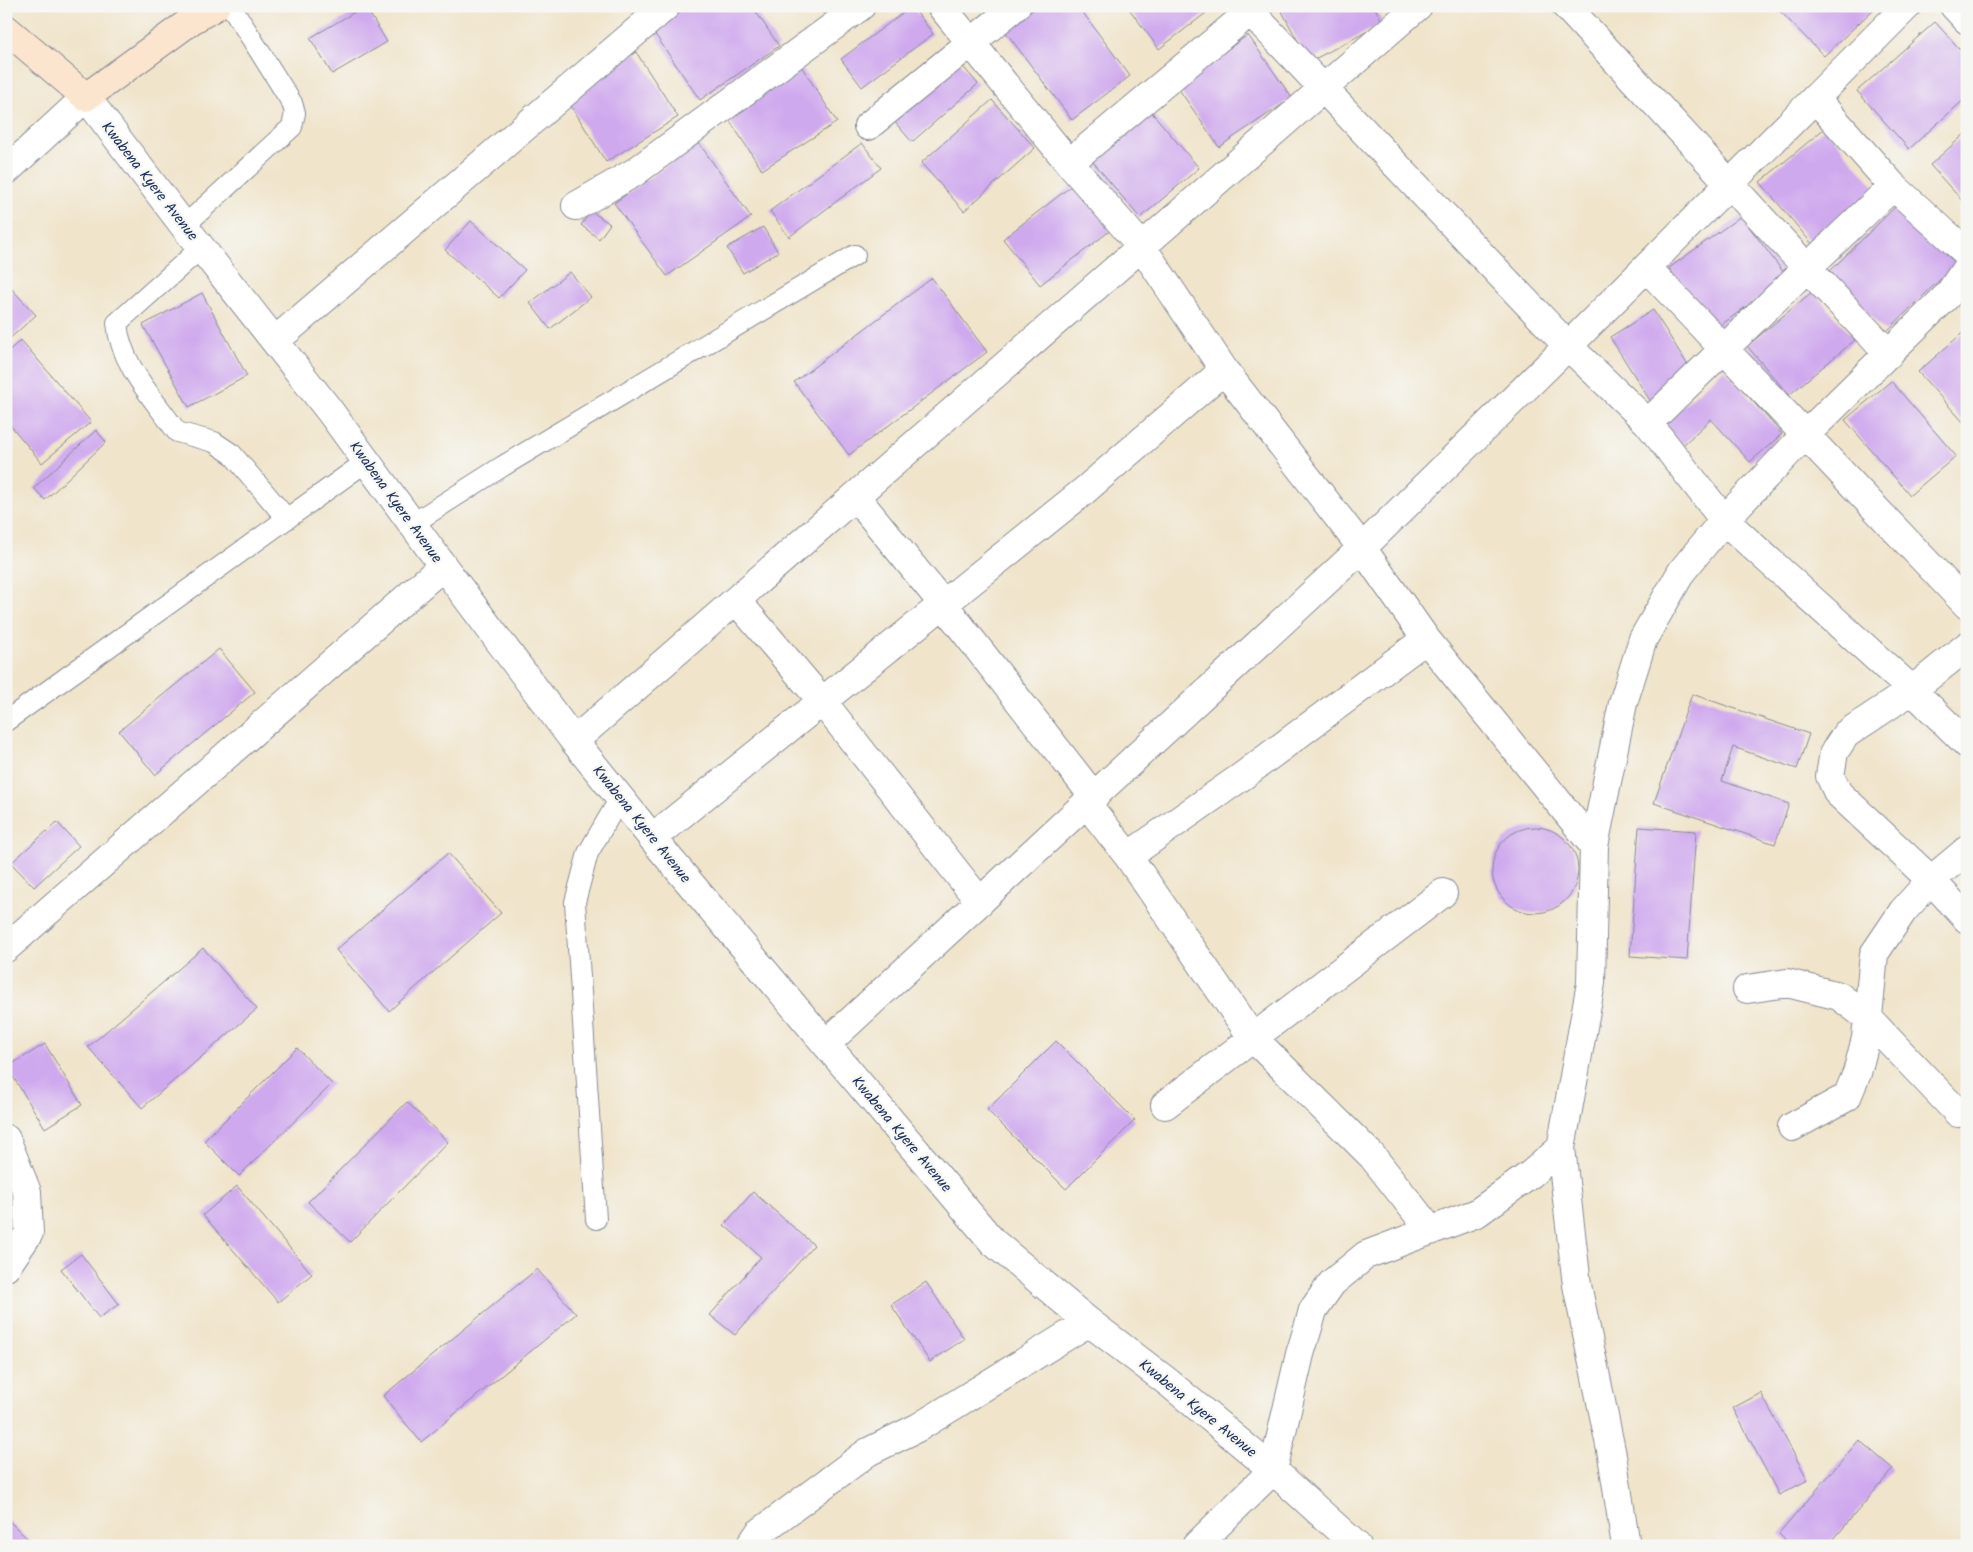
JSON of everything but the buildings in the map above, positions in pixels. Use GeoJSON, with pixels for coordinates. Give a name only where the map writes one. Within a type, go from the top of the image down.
{"type":"FeatureCollection","features":[{"type":"Feature","properties":{"kind":"main road"},"geometry":{"type":"LineString","coordinates":[[86,97],[192,20],[216,6]]}},
{"type":"Feature","properties":{"kind":"main road","name":"Kwabena Kyere Avenue"},"geometry":{"type":"LineString","coordinates":[[6,29],[86,97]]}},
{"type":"Feature","properties":{"kind":"street"},"geometry":{"type":"LineString","coordinates":[[276,340],[666,6]]}},
{"type":"Feature","properties":{"kind":"street"},"geometry":{"type":"LineString","coordinates":[[576,206],[635,172],[861,6]]}},
{"type":"Feature","properties":{"kind":"street"},"geometry":{"type":"LineString","coordinates":[[941,6],[1069,163],[1142,247],[1224,370],[1362,548],[1426,639],[1594,846]]}},
{"type":"Feature","properties":{"kind":"street"},"geometry":{"type":"LineString","coordinates":[[868,126],[1016,6]]}},
{"type":"Feature","properties":{"kind":"street"},"geometry":{"type":"LineString","coordinates":[[574,741],[1418,6]]}},
{"type":"Feature","properties":{"kind":"street"},"geometry":{"type":"LineString","coordinates":[[1566,6],[1807,268],[1889,354]]}},
{"type":"Feature","properties":{"kind":"street"},"geometry":{"type":"LineString","coordinates":[[826,1044],[1362,548],[1647,268],[1907,6]]}},
{"type":"Feature","properties":{"kind":"street"},"geometry":{"type":"LineString","coordinates":[[1954,6],[1967,20]]}},
{"type":"Feature","properties":{"kind":"street"},"geometry":{"type":"LineString","coordinates":[[1069,163],[1251,8],[1323,87],[1568,346],[1648,423],[1724,520],[1912,690],[1967,744]]}},
{"type":"Feature","properties":{"kind":"street"},"geometry":{"type":"LineString","coordinates":[[6,171],[86,97]]}},
{"type":"Feature","properties":{"kind":"street","name":"Kwabena Kyere Avenue"},"geometry":{"type":"LineString","coordinates":[[86,97],[184,226],[276,340],[574,741],[652,838],[993,1242],[1089,1322],[1169,1383],[1273,1470],[1357,1546]]}},
{"type":"Feature","properties":{"kind":"street"},"geometry":{"type":"LineString","coordinates":[[1815,98],[1894,186],[1967,254]]}},
{"type":"Feature","properties":{"kind":"street"},"geometry":{"type":"LineString","coordinates":[[1648,423],[1894,186]]}},
{"type":"Feature","properties":{"kind":"street"},"geometry":{"type":"LineString","coordinates":[[1626,1546],[1612,1455],[1577,1285],[1561,1148],[1592,983],[1594,846],[1623,703],[1643,638],[1682,571],[1724,520],[1806,435],[1948,295],[1967,267]]}},
{"type":"Feature","properties":{"kind":"street"},"geometry":{"type":"LineString","coordinates":[[1647,268],[1967,605]]}},
{"type":"Feature","properties":{"kind":"street"},"geometry":{"type":"LineString","coordinates":[[652,838],[1084,492],[1224,370]]}},
{"type":"Feature","properties":{"kind":"street"},"geometry":{"type":"LineString","coordinates":[[855,496],[944,605],[1090,800],[1252,1037],[1372,1156],[1431,1231]]}},
{"type":"Feature","properties":{"kind":"street"},"geometry":{"type":"LineString","coordinates":[[6,948],[443,566]]}},
{"type":"Feature","properties":{"kind":"street"},"geometry":{"type":"LineString","coordinates":[[736,600],[822,701],[980,902]]}},
{"type":"Feature","properties":{"kind":"street"},"geometry":{"type":"LineString","coordinates":[[1128,856],[1244,774],[1426,639]]}},
{"type":"Feature","properties":{"kind":"street"},"geometry":{"type":"LineString","coordinates":[[1967,646],[1912,690],[1846,734],[1834,752],[1830,776],[1838,793],[1930,880],[1967,919]]}},
{"type":"Feature","properties":{"kind":"street"},"geometry":{"type":"LineString","coordinates":[[1792,1127],[1848,1096],[1857,1073],[1866,1038],[1874,954],[1903,911],[1930,880],[1967,850]]}},
{"type":"Feature","properties":{"kind":"street"},"geometry":{"type":"LineString","coordinates":[[1165,1105],[1443,893]]}},
{"type":"Feature","properties":{"kind":"street"},"geometry":{"type":"LineString","coordinates":[[1747,989],[1787,983],[1839,996],[1867,1017],[1958,1113]]}},
{"type":"Feature","properties":{"kind":"street"},"geometry":{"type":"LineString","coordinates":[[6,1139],[27,1192],[29,1233],[6,1267]]}},
{"type":"Feature","properties":{"kind":"street"},"geometry":{"type":"LineString","coordinates":[[1196,1546],[1273,1470],[1300,1354],[1313,1310],[1332,1283],[1366,1256],[1477,1214],[1531,1174],[1561,1148]]}},
{"type":"Feature","properties":{"kind":"street"},"geometry":{"type":"LineString","coordinates":[[750,1546],[759,1533],[868,1452],[919,1427],[1089,1322]]}},
{"type":"Feature","properties":{"kind":"lane"},"geometry":{"type":"LineString","coordinates":[[184,226],[292,127],[295,113],[292,103],[231,6]]}},
{"type":"Feature","properties":{"kind":"lane"},"geometry":{"type":"LineString","coordinates":[[202,247],[117,323],[118,336],[129,363],[177,432],[214,442],[232,454],[287,519]]}},
{"type":"Feature","properties":{"kind":"lane"},"geometry":{"type":"LineString","coordinates":[[412,524],[503,466],[855,255]]}},
{"type":"Feature","properties":{"kind":"lane"},"geometry":{"type":"LineString","coordinates":[[6,721],[367,461]]}},
{"type":"Feature","properties":{"kind":"lane"},"geometry":{"type":"LineString","coordinates":[[596,1219],[576,902],[588,853],[620,798]]}}]}
